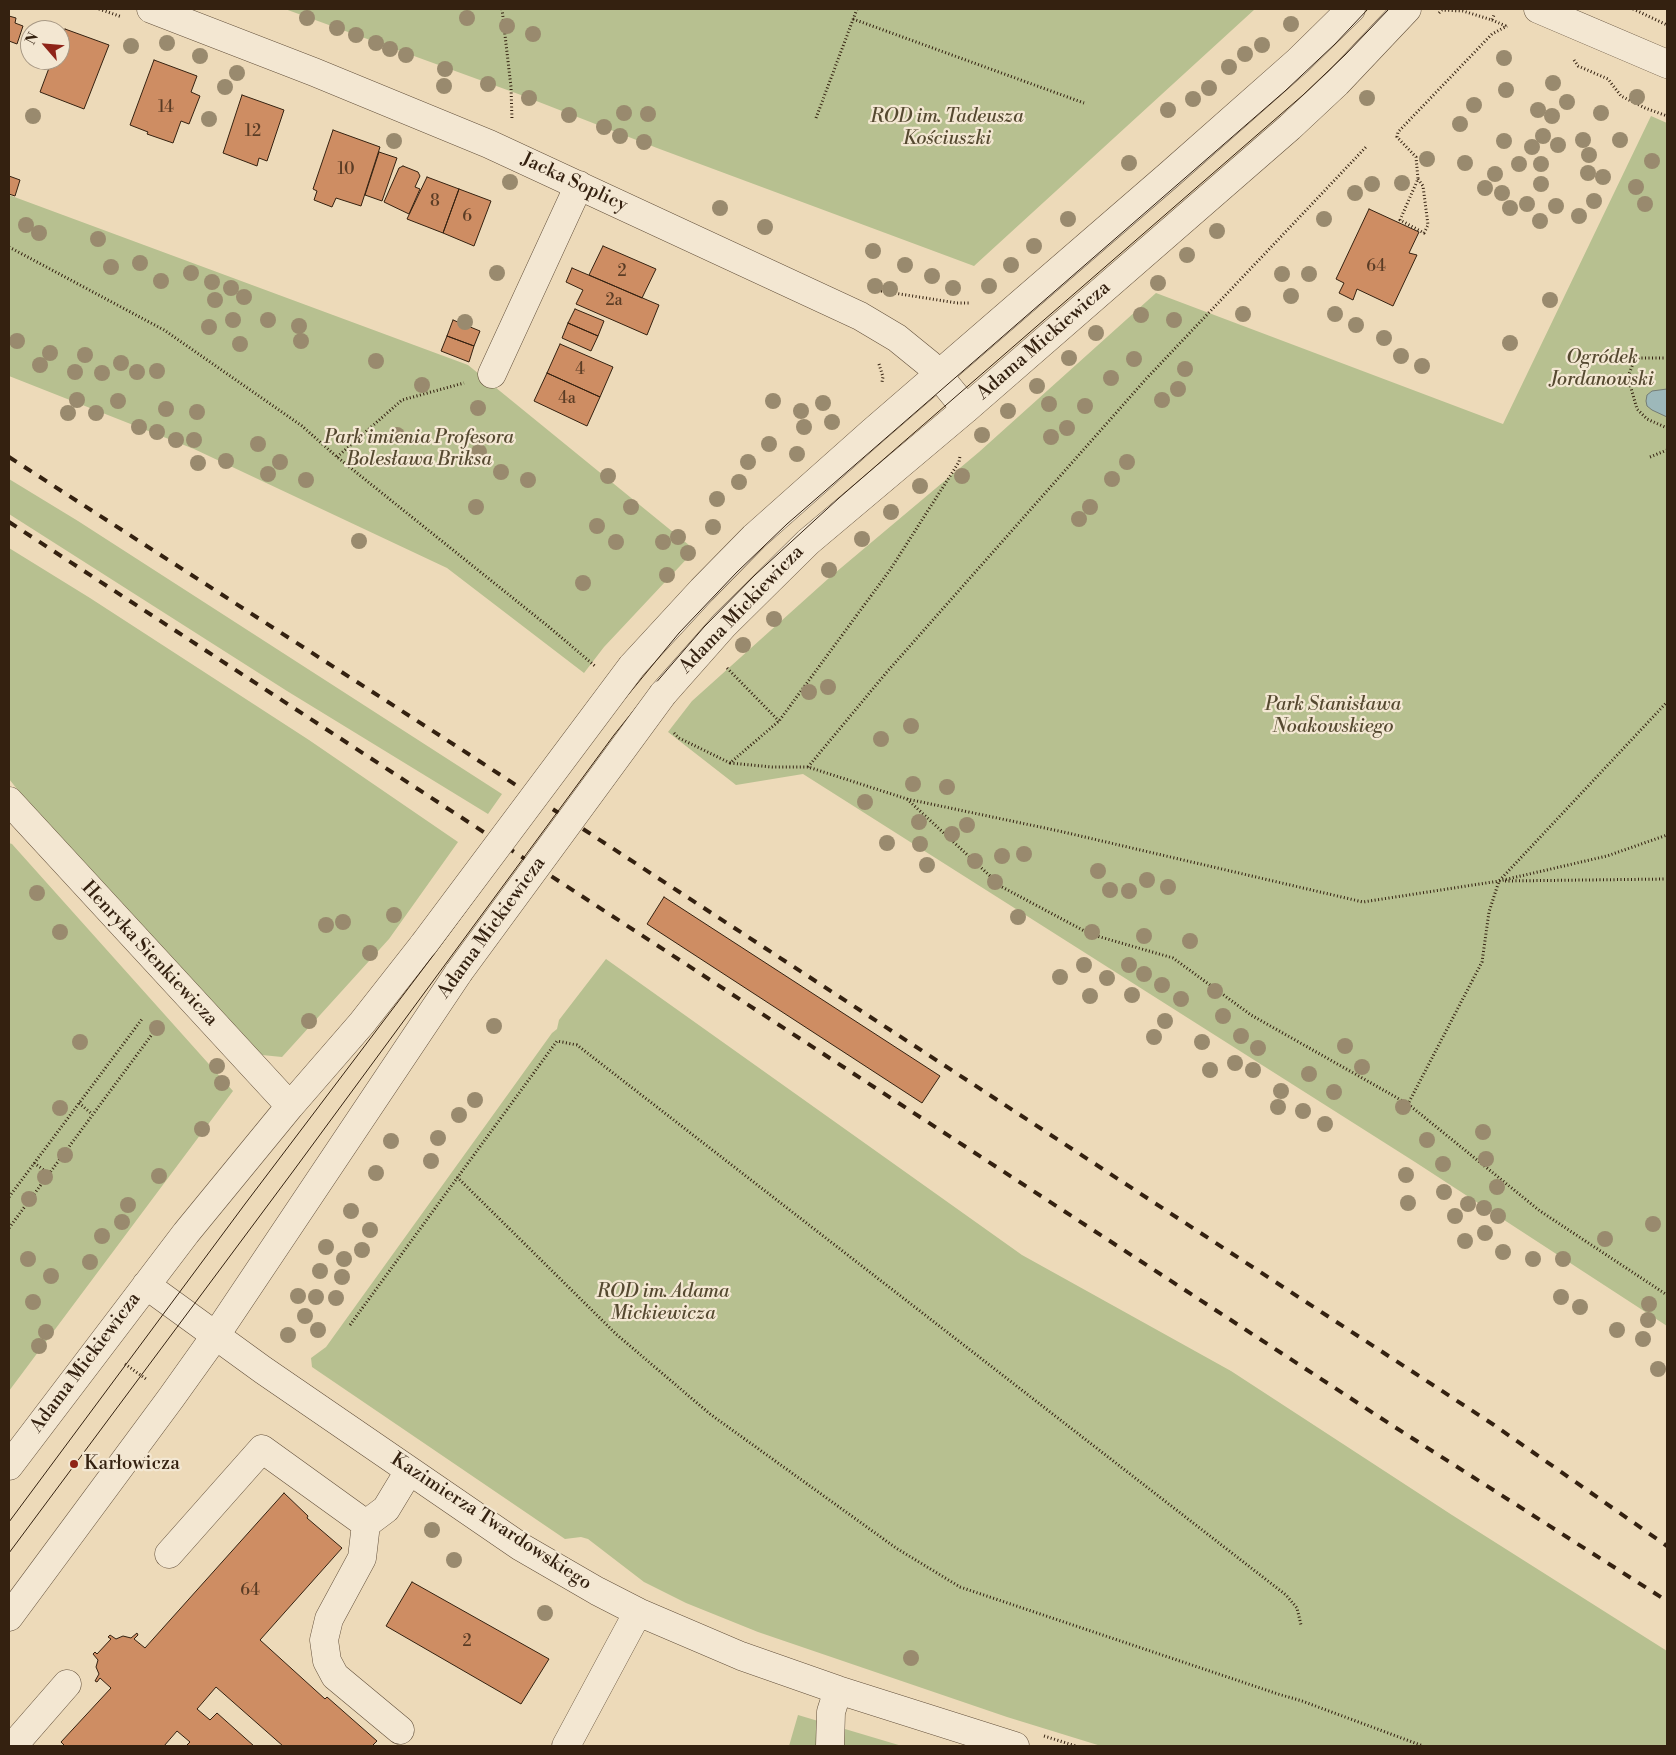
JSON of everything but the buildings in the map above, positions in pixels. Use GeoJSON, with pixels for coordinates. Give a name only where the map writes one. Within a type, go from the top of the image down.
{"type":"FeatureCollection","features":[{"type":"Feature","properties":{"kind":"street","name":"Jacka Soplicy"},"geometry":{"type":"LineString","coordinates":[[151,9],[358,90],[488,144],[860,316],[897,338],[929,364],[966,409]]}},
{"type":"Feature","properties":{"kind":"street","name":"Adama Mickiewicza"},"geometry":{"type":"LineString","coordinates":[[9,1466],[146,1285],[290,1106],[362,1023],[424,944],[632,666],[702,590],[754,538],[872,432],[1298,61],[1351,9]]}},
{"type":"Feature","properties":{"kind":"street","name":"Adama Mickiewicza"},"geometry":{"type":"LineString","coordinates":[[9,1617],[216,1335],[459,972],[663,694],[724,625],[780,569],[839,515],[966,409],[1290,127],[1337,83],[1407,9]]}},
{"type":"Feature","properties":{"kind":"street"},"geometry":{"type":"LineString","coordinates":[[1538,9],[1667,64]]}},
{"type":"Feature","properties":{"kind":"street"},"geometry":{"type":"LineString","coordinates":[[492,374],[579,185]]}},
{"type":"Feature","properties":{"kind":"street","name":"Henryka Sienkiewicza"},"geometry":{"type":"LineString","coordinates":[[9,802],[290,1106]]}},
{"type":"Feature","properties":{"kind":"street","name":"Adama Mickiewicza"},"geometry":{"type":"LineString","coordinates":[[146,1285],[216,1335]]}},
{"type":"Feature","properties":{"kind":"street","name":"Kazimierza Twardowskiego"},"geometry":{"type":"LineString","coordinates":[[216,1335],[409,1471],[521,1547],[589,1587],[638,1612],[741,1656],[838,1690],[1015,1746]]}},
{"type":"Feature","properties":{"kind":"street"},"geometry":{"type":"LineString","coordinates":[[169,1554],[262,1449],[366,1524]]}},
{"type":"Feature","properties":{"kind":"street"},"geometry":{"type":"LineString","coordinates":[[400,1730],[335,1676],[327,1661],[324,1640],[329,1619],[362,1558],[366,1524],[386,1509],[409,1471]]}},
{"type":"Feature","properties":{"kind":"street"},"geometry":{"type":"LineString","coordinates":[[566,1746],[638,1612]]}},
{"type":"Feature","properties":{"kind":"street"},"geometry":{"type":"LineString","coordinates":[[13,1746],[67,1684]]}},
{"type":"Feature","properties":{"kind":"street"},"geometry":{"type":"LineString","coordinates":[[830,1746],[831,1712],[838,1690]]}},
{"type":"Feature","properties":{"kind":"path"},"geometry":{"type":"LineString","coordinates":[[502,9],[511,88],[512,120]]}},
{"type":"Feature","properties":{"kind":"path"},"geometry":{"type":"LineString","coordinates":[[816,118],[857,9]]}},
{"type":"Feature","properties":{"kind":"path"},"geometry":{"type":"LineString","coordinates":[[1633,9],[1667,24]]}},
{"type":"Feature","properties":{"kind":"path"},"geometry":{"type":"LineString","coordinates":[[853,19],[1084,103]]}},
{"type":"Feature","properties":{"kind":"path"},"geometry":{"type":"LineString","coordinates":[[1492,20],[1516,29]]}},
{"type":"Feature","properties":{"kind":"path"},"geometry":{"type":"LineString","coordinates":[[1418,179],[1423,186],[1428,225],[1424,232],[1400,220],[1418,179],[1416,157],[1397,137],[1398,132],[1492,34],[1507,26]]}},
{"type":"Feature","properties":{"kind":"path"},"geometry":{"type":"LineString","coordinates":[[1574,58],[1578,66],[1608,79],[1620,96],[1667,116]]}},
{"type":"Feature","properties":{"kind":"path"},"geometry":{"type":"LineString","coordinates":[[808,767],[886,673],[1146,379],[1366,147]]}},
{"type":"Feature","properties":{"kind":"path"},"geometry":{"type":"LineString","coordinates":[[9,247],[164,330],[302,426],[337,457],[542,621],[600,670]]}},
{"type":"Feature","properties":{"kind":"path"},"geometry":{"type":"LineString","coordinates":[[877,290],[957,303],[973,303]]}},
{"type":"Feature","properties":{"kind":"path"},"geometry":{"type":"LineString","coordinates":[[1667,358],[1639,358],[1633,364],[1629,374],[1629,382],[1637,409],[1647,419],[1667,428]]}},
{"type":"Feature","properties":{"kind":"path"},"geometry":{"type":"LineString","coordinates":[[877,360],[883,377],[882,386]]}},
{"type":"Feature","properties":{"kind":"path"},"geometry":{"type":"LineString","coordinates":[[337,457],[402,400],[492,374]]}},
{"type":"Feature","properties":{"kind":"path"},"geometry":{"type":"LineString","coordinates":[[1650,457],[1667,450]]}},
{"type":"Feature","properties":{"kind":"path"},"geometry":{"type":"LineString","coordinates":[[730,763],[779,721],[890,570],[959,462],[961,452]]}},
{"type":"Feature","properties":{"kind":"path"},"geometry":{"type":"LineString","coordinates":[[725,666],[779,721]]}},
{"type":"Feature","properties":{"kind":"path"},"geometry":{"type":"LineString","coordinates":[[1408,1104],[1482,962],[1489,912],[1499,881],[1667,702]]}},
{"type":"Feature","properties":{"kind":"path"},"geometry":{"type":"LineString","coordinates":[[672,732],[679,738],[730,763],[772,767],[808,767],[907,799],[1059,831],[1363,902],[1499,881],[1607,856],[1667,835]]}},
{"type":"Feature","properties":{"kind":"path"},"geometry":{"type":"LineString","coordinates":[[907,799],[1002,887],[1090,934],[1173,958],[1251,1014],[1408,1104],[1540,1211],[1667,1295]]}},
{"type":"Feature","properties":{"kind":"path"},"geometry":{"type":"LineString","coordinates":[[1499,881],[1667,879]]}},
{"type":"Feature","properties":{"kind":"path"},"geometry":{"type":"LineString","coordinates":[[9,1197],[142,1019]]}},
{"type":"Feature","properties":{"kind":"path"},"geometry":{"type":"LineString","coordinates":[[10,1228],[48,1173],[156,1029]]}},
{"type":"Feature","properties":{"kind":"path"},"geometry":{"type":"LineString","coordinates":[[350,1326],[557,1041],[577,1045],[1286,1595],[1297,1608],[1301,1625]]}},
{"type":"Feature","properties":{"kind":"path"},"geometry":{"type":"LineString","coordinates":[[79,1103],[92,1114]]}},
{"type":"Feature","properties":{"kind":"path"},"geometry":{"type":"LineString","coordinates":[[34,1163],[48,1173]]}},
{"type":"Feature","properties":{"kind":"path"},"geometry":{"type":"LineString","coordinates":[[457,1177],[616,1334],[710,1414],[896,1548],[960,1587],[1302,1701],[1424,1746]]}},
{"type":"Feature","properties":{"kind":"path"},"geometry":{"type":"LineString","coordinates":[[120,1361],[152,1384]]}},
{"type":"Feature","properties":{"kind":"green space","name":"ROD im. Tadeusza Kościuszki"},"geometry":{"type":"Polygon","coordinates":[[[285,9],[1255,9],[974,266],[657,148],[521,95],[285,9]]]}},
{"type":"Feature","properties":{"kind":"green space","name":"Park Stanisława Noakowskiego"},"geometry":{"type":"Polygon","coordinates":[[[1651,116],[1667,123],[1667,1326],[1415,1162],[803,774],[736,785],[668,732],[692,701],[829,578],[979,452],[1156,293],[1503,424],[1651,116]]]}},
{"type":"Feature","properties":{"kind":"green space","name":"Park imienia Profesora Bolesława Briksa"},"geometry":{"type":"Polygon","coordinates":[[[9,195],[468,365],[695,550],[604,647],[584,673],[447,568],[194,449],[9,376],[9,195]]]}},
{"type":"Feature","properties":{"kind":"green space"},"geometry":{"type":"Polygon","coordinates":[[[9,479],[78,521],[502,794],[488,814],[287,691],[9,514],[9,479]]]}},
{"type":"Feature","properties":{"kind":"green space"},"geometry":{"type":"Polygon","coordinates":[[[9,548],[90,598],[309,740],[458,842],[389,939],[282,1057],[262,1055],[51,831],[9,779],[9,548]]]}},
{"type":"Feature","properties":{"kind":"green space"},"geometry":{"type":"Polygon","coordinates":[[[9,843],[12,844],[233,1091],[9,1391],[9,843]]]}},
{"type":"Feature","properties":{"kind":"green space","name":"ROD im. Adama Mickiewicza"},"geometry":{"type":"Polygon","coordinates":[[[606,959],[1022,1255],[1231,1371],[1452,1515],[1667,1651],[1667,1746],[1101,1746],[1007,1717],[758,1632],[686,1603],[644,1582],[588,1539],[581,1537],[565,1539],[312,1367],[311,1358],[326,1347],[552,1033],[557,1029],[559,1020],[606,959]]]}},
{"type":"Feature","properties":{"kind":"green space"},"geometry":{"type":"Polygon","coordinates":[[[798,1715],[902,1746],[789,1746],[798,1715]]]}},
{"type":"Feature","properties":{"kind":"water"},"geometry":{"type":"Polygon","coordinates":[[[1667,389],[1667,417],[1652,410],[1647,406],[1646,401],[1647,395],[1652,391],[1667,389]]]}},
{"type":"Feature","properties":{"kind":"tram line"},"geometry":{"type":"LineString","coordinates":[[9,1522],[604,724],[679,633],[737,572],[787,524],[1285,91],[1335,44],[1368,9]]}},
{"type":"Feature","properties":{"kind":"tram line"},"geometry":{"type":"LineString","coordinates":[[9,1553],[614,735],[704,627],[755,575],[839,498],[1303,95],[1389,9]]}},
{"type":"Feature","properties":{"kind":"railway"},"geometry":{"type":"LineString","coordinates":[[9,457],[470,755],[1494,1425],[1667,1546]]}},
{"type":"Feature","properties":{"kind":"railway"},"geometry":{"type":"LineString","coordinates":[[9,522],[1390,1424],[1667,1601]]}},
{"type":"Feature","properties":{"kind":"place","name":"Karłowicza"},"geometry":{"type":"Point","coordinates":[74,1464]}},
{"type":"Feature","properties":{"kind":"park label","name":"Ogródek Jordanowski"},"geometry":{"type":"Point","coordinates":[1602,369]}}]}
